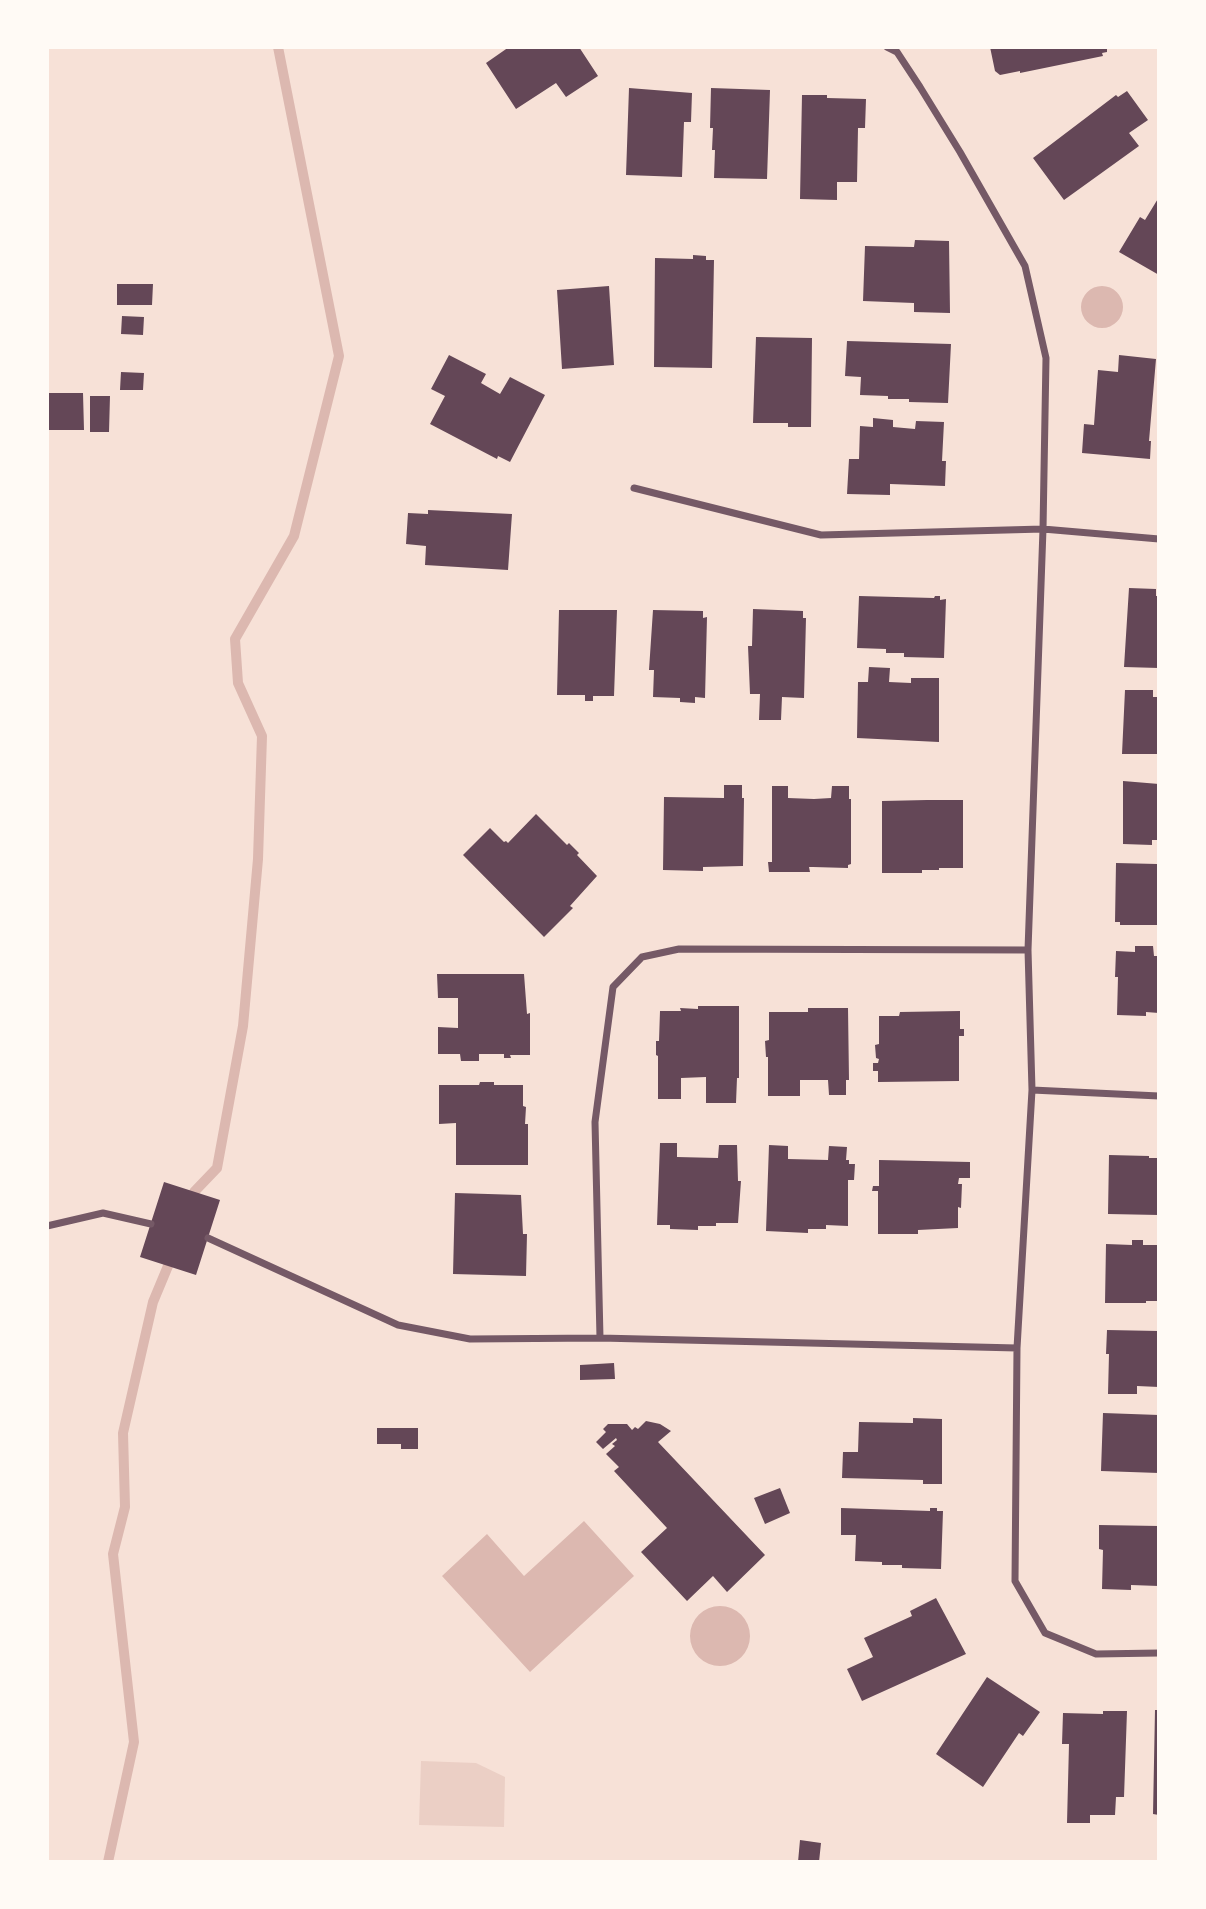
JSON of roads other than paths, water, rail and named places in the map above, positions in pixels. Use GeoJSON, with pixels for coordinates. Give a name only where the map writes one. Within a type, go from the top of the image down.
{"type":"FeatureCollection","features":[{"type":"Feature","properties":{"kind":"street"},"geometry":{"type":"LineString","coordinates":[[887,47],[897,52],[920,87],[1025,266],[1046,358],[1043,529],[1028,950],[1032,1090],[1017,1348],[1015,1581],[1045,1633],[1096,1654],[1159,1653]]}},
{"type":"Feature","properties":{"kind":"street"},"geometry":{"type":"LineString","coordinates":[[634,488],[821,535],[1043,529],[1159,539]]}},
{"type":"Feature","properties":{"kind":"street"},"geometry":{"type":"LineString","coordinates":[[600,1338],[596,1122],[613,987],[642,957],[679,949],[1028,950]]}},
{"type":"Feature","properties":{"kind":"street"},"geometry":{"type":"LineString","coordinates":[[1032,1090],[1159,1096]]}},
{"type":"Feature","properties":{"kind":"street"},"geometry":{"type":"LineString","coordinates":[[47,1226],[103,1213],[151,1224]]}},
{"type":"Feature","properties":{"kind":"street"},"geometry":{"type":"LineString","coordinates":[[208,1238],[398,1325],[470,1339],[600,1338],[1017,1348]]}},
{"type":"Feature","properties":{"kind":"waterway"},"geometry":{"type":"LineString","coordinates":[[194,1192],[217,1168],[243,1026],[258,859],[262,736],[238,683],[235,639],[294,536],[339,356],[278,47]]}},
{"type":"Feature","properties":{"kind":"waterway"},"geometry":{"type":"LineString","coordinates":[[108,1862],[134,1742],[113,1554],[125,1507],[123,1433],[153,1302],[168,1266]]}}]}
